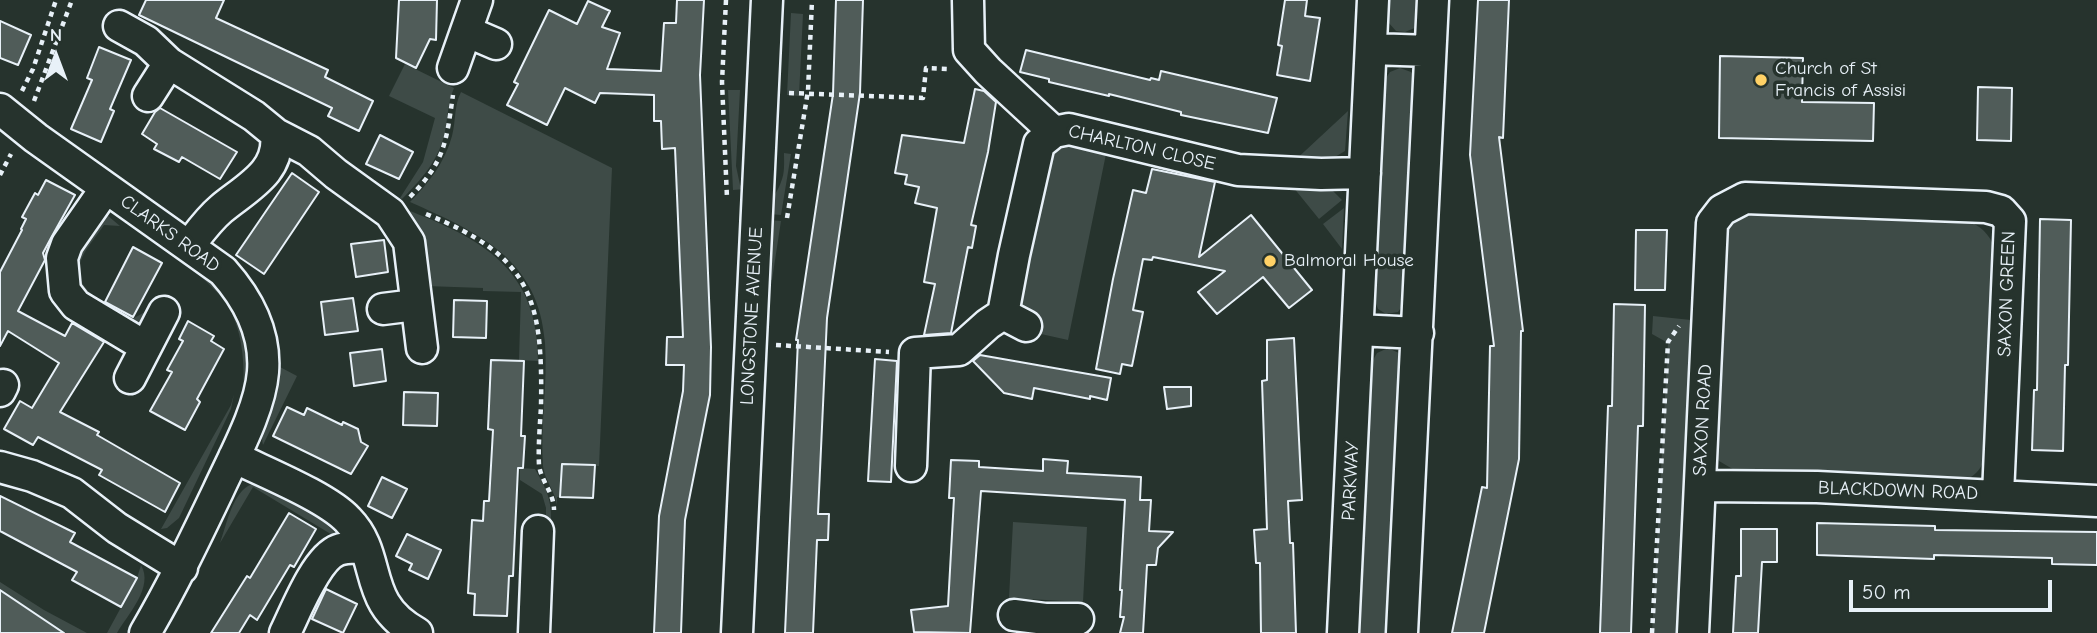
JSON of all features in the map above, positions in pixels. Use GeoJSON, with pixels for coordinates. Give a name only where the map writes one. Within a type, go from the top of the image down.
{"type":"FeatureCollection","features":[{"type":"Feature","properties":{"kind":"street"},"geometry":{"type":"LineString","coordinates":[[453,68],[468,32],[477,0]]}},
{"type":"Feature","properties":{"kind":"street","name":"LONGSTONE AVENUE"},"geometry":{"type":"LineString","coordinates":[[737,633],[767,0]]}},
{"type":"Feature","properties":{"kind":"street"},"geometry":{"type":"LineString","coordinates":[[968,0],[969,50],[1054,132]]}},
{"type":"Feature","properties":{"kind":"street","name":"PARKWAY"},"geometry":{"type":"LineString","coordinates":[[1343,633],[1373,0]]}},
{"type":"Feature","properties":{"kind":"street"},"geometry":{"type":"LineString","coordinates":[[1402,633],[1433,0]]}},
{"type":"Feature","properties":{"kind":"street"},"geometry":{"type":"LineString","coordinates":[[119,26],[146,41],[169,63],[254,116],[276,134],[309,151],[336,174],[396,209],[409,242],[422,348]]}},
{"type":"Feature","properties":{"kind":"street"},"geometry":{"type":"LineString","coordinates":[[468,32],[496,44]]}},
{"type":"Feature","properties":{"kind":"street"},"geometry":{"type":"LineString","coordinates":[[1371,49],[1430,51]]}},
{"type":"Feature","properties":{"kind":"street"},"geometry":{"type":"LineString","coordinates":[[148,96],[169,63]]}},
{"type":"Feature","properties":{"kind":"street","name":"CLARKS ROAD"},"geometry":{"type":"LineString","coordinates":[[11,118],[223,271],[242,294],[257,325],[263,372],[260,390],[234,457],[182,568],[145,633]]}},
{"type":"Feature","properties":{"kind":"street","name":"CHARLTON CLOSE"},"geometry":{"type":"LineString","coordinates":[[915,353],[959,350],[988,324],[1014,320],[1014,255],[1039,144],[1054,132],[1069,129],[1089,133],[1139,148],[1238,170],[1366,173]]}},
{"type":"Feature","properties":{"kind":"street"},"geometry":{"type":"LineString","coordinates":[[189,246],[207,222],[269,168],[276,151],[276,134]]}},
{"type":"Feature","properties":{"kind":"street"},"geometry":{"type":"LineString","coordinates":[[106,188],[67,244],[62,258],[65,291],[76,305],[146,347]]}},
{"type":"Feature","properties":{"kind":"street","name":"SAXON GREEN"},"geometry":{"type":"LineString","coordinates":[[1722,210],[1745,198],[1986,208],[2001,211],[2010,221],[1998,495]]}},
{"type":"Feature","properties":{"kind":"street","name":"SAXON ROAD"},"geometry":{"type":"LineString","coordinates":[[1693,633],[1712,223],[1722,210]]}},
{"type":"Feature","properties":{"kind":"street"},"geometry":{"type":"LineString","coordinates":[[383,309],[415,305]]}},
{"type":"Feature","properties":{"kind":"street"},"geometry":{"type":"LineString","coordinates":[[130,378],[164,312]]}},
{"type":"Feature","properties":{"kind":"street"},"geometry":{"type":"LineString","coordinates":[[1358,330],[1418,333]]}},
{"type":"Feature","properties":{"kind":"street"},"geometry":{"type":"LineString","coordinates":[[911,467],[915,353]]}},
{"type":"Feature","properties":{"kind":"street"},"geometry":{"type":"LineString","coordinates":[[234,457],[296,488],[348,519],[365,547],[375,586],[386,608],[416,633]]}},
{"type":"Feature","properties":{"kind":"street"},"geometry":{"type":"LineString","coordinates":[[0,467],[32,476],[72,493],[117,528],[182,568]]}},
{"type":"Feature","properties":{"kind":"street","name":"BLACKDOWN ROAD"},"geometry":{"type":"LineString","coordinates":[[1700,486],[1817,487],[2097,501]]}},
{"type":"Feature","properties":{"kind":"street"},"geometry":{"type":"LineString","coordinates":[[534,633],[538,531]]}},
{"type":"Feature","properties":{"kind":"street"},"geometry":{"type":"LineString","coordinates":[[285,633],[305,592],[330,555],[342,549],[365,547]]}},
{"type":"Feature","properties":{"kind":"street"},"geometry":{"type":"LineString","coordinates":[[1014,615],[1044,626],[1077,619]]}},
{"type":"Feature","properties":{"kind":"path"},"geometry":{"type":"LineString","coordinates":[[0,175],[11,118],[33,69],[56,0]]}},
{"type":"Feature","properties":{"kind":"path"},"geometry":{"type":"LineString","coordinates":[[11,118],[72,0]]}},
{"type":"Feature","properties":{"kind":"path"},"geometry":{"type":"LineString","coordinates":[[726,0],[722,82],[727,208]]}},
{"type":"Feature","properties":{"kind":"path"},"geometry":{"type":"LineString","coordinates":[[786,226],[807,94],[812,0]]}},
{"type":"Feature","properties":{"kind":"path"},"geometry":{"type":"LineString","coordinates":[[396,209],[421,186],[447,141],[454,91],[458,93],[459,90],[453,68]]}},
{"type":"Feature","properties":{"kind":"path"},"geometry":{"type":"LineString","coordinates":[[763,91],[923,98],[926,68],[988,71]]}},
{"type":"Feature","properties":{"kind":"path"},"geometry":{"type":"LineString","coordinates":[[424,213],[494,249],[520,279],[535,312],[542,365],[539,468],[552,495],[554,506],[554,531],[538,531]]}},
{"type":"Feature","properties":{"kind":"path"},"geometry":{"type":"LineString","coordinates":[[1652,633],[1668,342],[1682,322]]}},
{"type":"Feature","properties":{"kind":"path"},"geometry":{"type":"LineString","coordinates":[[749,343],[915,353]]}},
{"type":"Feature","properties":{"kind":"shaded area"},"geometry":{"type":"Polygon","coordinates":[[[1388,0],[1420,0],[1417,27],[1405,32],[1396,31],[1388,22],[1388,0]]]}},
{"type":"Feature","properties":{"kind":"shaded area"},"geometry":{"type":"Polygon","coordinates":[[[791,13],[803,14],[799,96],[787,95],[791,13]]]}},
{"type":"Feature","properties":{"kind":"shaded area"},"geometry":{"type":"Polygon","coordinates":[[[405,64],[454,88],[439,151],[423,177],[402,199],[400,198],[423,162],[435,118],[389,96],[405,64]]]}},
{"type":"Feature","properties":{"kind":"shaded area"},"geometry":{"type":"Polygon","coordinates":[[[1400,68],[1411,72],[1416,78],[1405,302],[1398,312],[1386,314],[1378,309],[1374,299],[1384,81],[1390,72],[1400,68]]]}},
{"type":"Feature","properties":{"kind":"shaded area"},"geometry":{"type":"Polygon","coordinates":[[[728,90],[740,90],[736,166],[740,185],[745,189],[733,190],[728,90]]]}},
{"type":"Feature","properties":{"kind":"shaded area"},"geometry":{"type":"Polygon","coordinates":[[[461,92],[612,168],[599,466],[562,464],[557,505],[543,466],[545,343],[540,314],[531,289],[517,269],[481,237],[410,202],[430,180],[445,155],[452,136],[461,92]]]}},
{"type":"Feature","properties":{"kind":"shaded area"},"geometry":{"type":"Polygon","coordinates":[[[1348,111],[1345,151],[1328,161],[1291,164],[1348,111]]]}},
{"type":"Feature","properties":{"kind":"shaded area"},"geometry":{"type":"Polygon","coordinates":[[[1071,146],[1106,154],[1068,340],[1032,332],[1017,303],[1049,158],[1058,150],[1071,146]]]}},
{"type":"Feature","properties":{"kind":"shaded area"},"geometry":{"type":"Polygon","coordinates":[[[784,153],[791,154],[781,215],[769,214],[783,175],[784,153]]]}},
{"type":"Feature","properties":{"kind":"shaded area"},"geometry":{"type":"Polygon","coordinates":[[[1289,182],[1331,189],[1342,200],[1319,219],[1289,182]]]}},
{"type":"Feature","properties":{"kind":"shaded area"},"geometry":{"type":"Polygon","coordinates":[[[1344,208],[1342,249],[1323,224],[1344,208]]]}},
{"type":"Feature","properties":{"kind":"shaded area"},"geometry":{"type":"Polygon","coordinates":[[[405,209],[458,232],[500,261],[516,280],[528,302],[535,329],[538,361],[519,360],[521,292],[426,286],[405,209]]]}},
{"type":"Feature","properties":{"kind":"shaded area"},"geometry":{"type":"Polygon","coordinates":[[[1757,211],[1965,220],[1987,234],[1995,249],[1985,457],[1975,474],[1956,484],[1741,474],[1719,461],[1712,448],[1722,243],[1734,221],[1757,211]]]}},
{"type":"Feature","properties":{"kind":"shaded area"},"geometry":{"type":"Polygon","coordinates":[[[101,215],[107,215],[120,226],[104,225],[92,241],[82,258],[79,270],[81,280],[94,296],[134,318],[145,312],[149,314],[144,323],[133,324],[77,289],[75,256],[101,215]]]}},
{"type":"Feature","properties":{"kind":"shaded area"},"geometry":{"type":"Polygon","coordinates":[[[769,220],[781,221],[772,280],[765,279],[769,220]]]}},
{"type":"Feature","properties":{"kind":"shaded area"},"geometry":{"type":"Polygon","coordinates":[[[134,224],[217,284],[243,322],[251,370],[243,399],[242,347],[230,310],[203,279],[129,225],[134,224]]]}},
{"type":"Feature","properties":{"kind":"shaded area"},"geometry":{"type":"Polygon","coordinates":[[[1653,316],[1691,320],[1680,633],[1652,633],[1668,343],[1652,334],[1653,316]]]}},
{"type":"Feature","properties":{"kind":"shaded area"},"geometry":{"type":"Polygon","coordinates":[[[1388,348],[1401,354],[1389,633],[1359,633],[1372,362],[1377,353],[1388,348]]]}},
{"type":"Feature","properties":{"kind":"shaded area"},"geometry":{"type":"Polygon","coordinates":[[[280,367],[297,376],[263,445],[263,429],[280,367]]]}},
{"type":"Feature","properties":{"kind":"shaded area"},"geometry":{"type":"Polygon","coordinates":[[[234,394],[231,409],[179,518],[167,528],[161,529],[231,405],[234,394]]]}},
{"type":"Feature","properties":{"kind":"shaded area"},"geometry":{"type":"Polygon","coordinates":[[[520,468],[535,469],[539,476],[550,502],[551,524],[546,524],[546,508],[542,494],[520,480],[520,468]]]}},
{"type":"Feature","properties":{"kind":"shaded area"},"geometry":{"type":"Polygon","coordinates":[[[252,484],[274,491],[313,513],[339,539],[253,487],[220,543],[235,501],[245,488],[252,484]]]}},
{"type":"Feature","properties":{"kind":"shaded area"},"geometry":{"type":"Polygon","coordinates":[[[1013,522],[1087,527],[1083,602],[1009,598],[1013,522]]]}},
{"type":"Feature","properties":{"kind":"shaded area"},"geometry":{"type":"Polygon","coordinates":[[[141,565],[144,582],[138,600],[117,633],[107,633],[137,578],[141,565]]]}},
{"type":"Feature","properties":{"kind":"shaded area"},"geometry":{"type":"Polygon","coordinates":[[[0,582],[87,633],[46,633],[51,624],[0,590],[0,582]]]}},
{"type":"Feature","properties":{"kind":"building"},"geometry":{"type":"Polygon","coordinates":[[[146,0],[224,0],[216,18],[328,70],[325,77],[373,101],[359,131],[328,116],[332,108],[139,15],[146,0]]]}},
{"type":"Feature","properties":{"kind":"building"},"geometry":{"type":"Polygon","coordinates":[[[399,0],[437,0],[436,40],[430,39],[416,68],[396,58],[399,0]]]}},
{"type":"Feature","properties":{"kind":"building"},"geometry":{"type":"Polygon","coordinates":[[[677,0],[704,0],[700,75],[711,347],[710,395],[685,520],[681,633],[654,633],[659,516],[683,391],[684,365],[666,365],[667,337],[683,337],[675,148],[662,149],[661,121],[654,121],[654,95],[600,93],[595,103],[565,88],[547,125],[507,105],[518,84],[514,82],[549,10],[577,24],[588,1],[610,11],[602,27],[620,33],[607,69],[661,71],[664,23],[676,23],[677,0]]]}},
{"type":"Feature","properties":{"kind":"building"},"geometry":{"type":"Polygon","coordinates":[[[836,0],[863,0],[860,93],[827,318],[818,514],[829,514],[828,540],[817,540],[813,633],[785,633],[796,340],[833,94],[836,0]]]}},
{"type":"Feature","properties":{"kind":"building"},"geometry":{"type":"Polygon","coordinates":[[[1285,0],[1307,0],[1305,16],[1320,18],[1310,81],[1277,75],[1282,46],[1278,45],[1285,0]]]}},
{"type":"Feature","properties":{"kind":"building"},"geometry":{"type":"Polygon","coordinates":[[[1478,0],[1509,0],[1503,138],[1499,137],[1523,331],[1519,459],[1484,633],[1452,633],[1482,487],[1487,488],[1490,346],[1494,346],[1470,155],[1478,0]]]}},
{"type":"Feature","properties":{"kind":"building"},"geometry":{"type":"Polygon","coordinates":[[[0,21],[31,35],[18,65],[0,58],[0,21]]]}},
{"type":"Feature","properties":{"kind":"building"},"geometry":{"type":"Polygon","coordinates":[[[99,47],[131,60],[110,109],[114,111],[101,142],[71,129],[92,80],[87,78],[99,47]]]}},
{"type":"Feature","properties":{"kind":"building"},"geometry":{"type":"Polygon","coordinates":[[[1026,50],[1150,80],[1159,80],[1161,71],[1277,98],[1268,133],[1181,115],[1181,112],[1109,94],[1049,82],[1049,79],[1020,72],[1026,50]]]}},
{"type":"Feature","properties":{"kind":"building","name":"Church of St Francis of Assisi"},"geometry":{"type":"Polygon","coordinates":[[[1720,56],[1803,58],[1802,102],[1874,103],[1873,141],[1719,138],[1720,56]]]}},
{"type":"Feature","properties":{"kind":"building"},"geometry":{"type":"Polygon","coordinates":[[[1978,87],[2012,88],[2011,141],[1977,140],[1978,87]]]}},
{"type":"Feature","properties":{"kind":"building"},"geometry":{"type":"Polygon","coordinates":[[[975,89],[984,91],[996,102],[988,152],[971,225],[976,226],[972,248],[968,247],[951,333],[924,335],[935,284],[924,282],[937,208],[915,203],[919,187],[905,184],[907,175],[895,173],[902,135],[964,143],[975,89]]]}},
{"type":"Feature","properties":{"kind":"building"},"geometry":{"type":"Polygon","coordinates":[[[160,108],[237,152],[220,179],[182,157],[179,162],[154,149],[157,144],[142,134],[160,108]]]}},
{"type":"Feature","properties":{"kind":"building"},"geometry":{"type":"Polygon","coordinates":[[[380,135],[413,152],[399,179],[366,164],[380,135]]]}},
{"type":"Feature","properties":{"kind":"building"},"geometry":{"type":"Polygon","coordinates":[[[1152,169],[1215,182],[1199,257],[1251,215],[1312,290],[1289,308],[1263,277],[1217,314],[1198,292],[1225,271],[1153,257],[1152,260],[1143,259],[1133,310],[1143,312],[1132,366],[1122,364],[1120,374],[1096,369],[1133,190],[1146,193],[1152,169]]]}},
{"type":"Feature","properties":{"kind":"building"},"geometry":{"type":"Polygon","coordinates":[[[292,173],[319,192],[264,274],[236,255],[292,173]]]}},
{"type":"Feature","properties":{"kind":"building"},"geometry":{"type":"Polygon","coordinates":[[[46,180],[75,195],[43,253],[45,260],[18,311],[65,336],[72,323],[104,342],[60,412],[99,432],[97,435],[180,483],[165,512],[99,475],[102,470],[38,437],[33,445],[4,429],[20,401],[32,408],[59,363],[8,331],[0,346],[0,272],[22,230],[26,219],[22,217],[35,193],[38,195],[46,180]]]}},
{"type":"Feature","properties":{"kind":"building"},"geometry":{"type":"Polygon","coordinates":[[[2040,219],[2071,220],[2063,451],[2032,450],[2034,390],[2037,390],[2040,219]]]}},
{"type":"Feature","properties":{"kind":"building"},"geometry":{"type":"Polygon","coordinates":[[[1636,230],[1667,230],[1665,290],[1635,290],[1636,230]]]}},
{"type":"Feature","properties":{"kind":"building"},"geometry":{"type":"Polygon","coordinates":[[[384,240],[388,272],[356,277],[351,244],[384,240]]]}},
{"type":"Feature","properties":{"kind":"building"},"geometry":{"type":"Polygon","coordinates":[[[133,247],[162,263],[133,317],[105,302],[133,247]]]}},
{"type":"Feature","properties":{"kind":"building"},"geometry":{"type":"Polygon","coordinates":[[[353,298],[358,331],[325,335],[321,302],[353,298]]]}},
{"type":"Feature","properties":{"kind":"building"},"geometry":{"type":"Polygon","coordinates":[[[454,300],[487,301],[486,338],[453,337],[454,300]]]}},
{"type":"Feature","properties":{"kind":"building"},"geometry":{"type":"Polygon","coordinates":[[[1614,304],[1645,305],[1643,426],[1638,426],[1631,633],[1600,633],[1608,406],[1612,406],[1614,304]]]}},
{"type":"Feature","properties":{"kind":"building"},"geometry":{"type":"Polygon","coordinates":[[[188,321],[214,336],[211,341],[224,349],[197,399],[200,402],[185,430],[150,411],[172,372],[167,370],[183,341],[179,339],[188,321]]]}},
{"type":"Feature","properties":{"kind":"building"},"geometry":{"type":"Polygon","coordinates":[[[1294,338],[1302,500],[1288,501],[1290,543],[1293,543],[1296,633],[1261,633],[1260,563],[1256,563],[1254,530],[1267,529],[1262,381],[1267,380],[1267,340],[1294,338]]]}},
{"type":"Feature","properties":{"kind":"building"},"geometry":{"type":"Polygon","coordinates":[[[382,349],[386,381],[354,386],[350,353],[382,349]]]}},
{"type":"Feature","properties":{"kind":"building"},"geometry":{"type":"Polygon","coordinates":[[[980,355],[1111,378],[1107,400],[1034,388],[1032,399],[1004,393],[973,361],[980,355]]]}},
{"type":"Feature","properties":{"kind":"building"},"geometry":{"type":"Polygon","coordinates":[[[875,359],[897,361],[891,482],[868,481],[875,359]]]}},
{"type":"Feature","properties":{"kind":"building"},"geometry":{"type":"Polygon","coordinates":[[[491,360],[524,361],[521,436],[525,436],[523,468],[518,468],[513,576],[509,576],[507,616],[474,615],[475,594],[468,593],[472,520],[483,521],[484,501],[489,501],[493,430],[488,429],[491,360]]]}},
{"type":"Feature","properties":{"kind":"building"},"geometry":{"type":"Polygon","coordinates":[[[1164,387],[1191,387],[1191,406],[1167,409],[1164,387]]]}},
{"type":"Feature","properties":{"kind":"building"},"geometry":{"type":"Polygon","coordinates":[[[404,392],[438,393],[437,426],[403,425],[404,392]]]}},
{"type":"Feature","properties":{"kind":"building"},"geometry":{"type":"Polygon","coordinates":[[[287,407],[304,415],[307,408],[342,425],[343,422],[358,429],[361,442],[368,446],[351,474],[273,436],[287,407]]]}},
{"type":"Feature","properties":{"kind":"building"},"geometry":{"type":"Polygon","coordinates":[[[1043,459],[1068,461],[1067,473],[1141,477],[1140,500],[1151,500],[1149,531],[1173,532],[1158,548],[1156,565],[1147,565],[1143,633],[1120,633],[1124,617],[1120,617],[1120,590],[1125,500],[981,491],[970,633],[914,632],[911,610],[948,606],[954,498],[949,498],[951,460],[979,461],[979,467],[1043,471],[1043,459]]]}},
{"type":"Feature","properties":{"kind":"building"},"geometry":{"type":"Polygon","coordinates":[[[562,464],[595,465],[593,498],[560,497],[562,464]]]}},
{"type":"Feature","properties":{"kind":"building"},"geometry":{"type":"Polygon","coordinates":[[[382,477],[407,489],[392,518],[368,506],[382,477]]]}},
{"type":"Feature","properties":{"kind":"building"},"geometry":{"type":"Polygon","coordinates":[[[0,496],[75,533],[70,542],[137,578],[121,607],[72,580],[77,572],[0,531],[0,496]]]}},
{"type":"Feature","properties":{"kind":"building"},"geometry":{"type":"Polygon","coordinates":[[[289,513],[316,529],[294,567],[290,565],[257,620],[250,615],[239,633],[211,633],[247,576],[250,578],[289,513]]]}},
{"type":"Feature","properties":{"kind":"building"},"geometry":{"type":"Polygon","coordinates":[[[1817,523],[1935,526],[1935,530],[2097,532],[2097,565],[2052,564],[2052,558],[1934,555],[1934,559],[1817,555],[1817,523]]]}},
{"type":"Feature","properties":{"kind":"building"},"geometry":{"type":"Polygon","coordinates":[[[1741,529],[1777,529],[1777,562],[1762,562],[1758,633],[1733,633],[1736,576],[1741,576],[1741,529]]]}},
{"type":"Feature","properties":{"kind":"building"},"geometry":{"type":"Polygon","coordinates":[[[407,534],[441,550],[428,579],[409,570],[412,564],[396,556],[407,534]]]}},
{"type":"Feature","properties":{"kind":"building"},"geometry":{"type":"Polygon","coordinates":[[[326,589],[357,604],[343,633],[312,619],[326,589]]]}},
{"type":"Feature","properties":{"kind":"building"},"geometry":{"type":"Polygon","coordinates":[[[0,590],[64,633],[0,633],[0,590]]]}},
{"type":"Feature","properties":{"kind":"place","name":"Church of St Francis of Assisi"},"geometry":{"type":"Point","coordinates":[1761,80]}},
{"type":"Feature","properties":{"kind":"place","name":"Balmoral House"},"geometry":{"type":"Point","coordinates":[1270,261]}}]}
